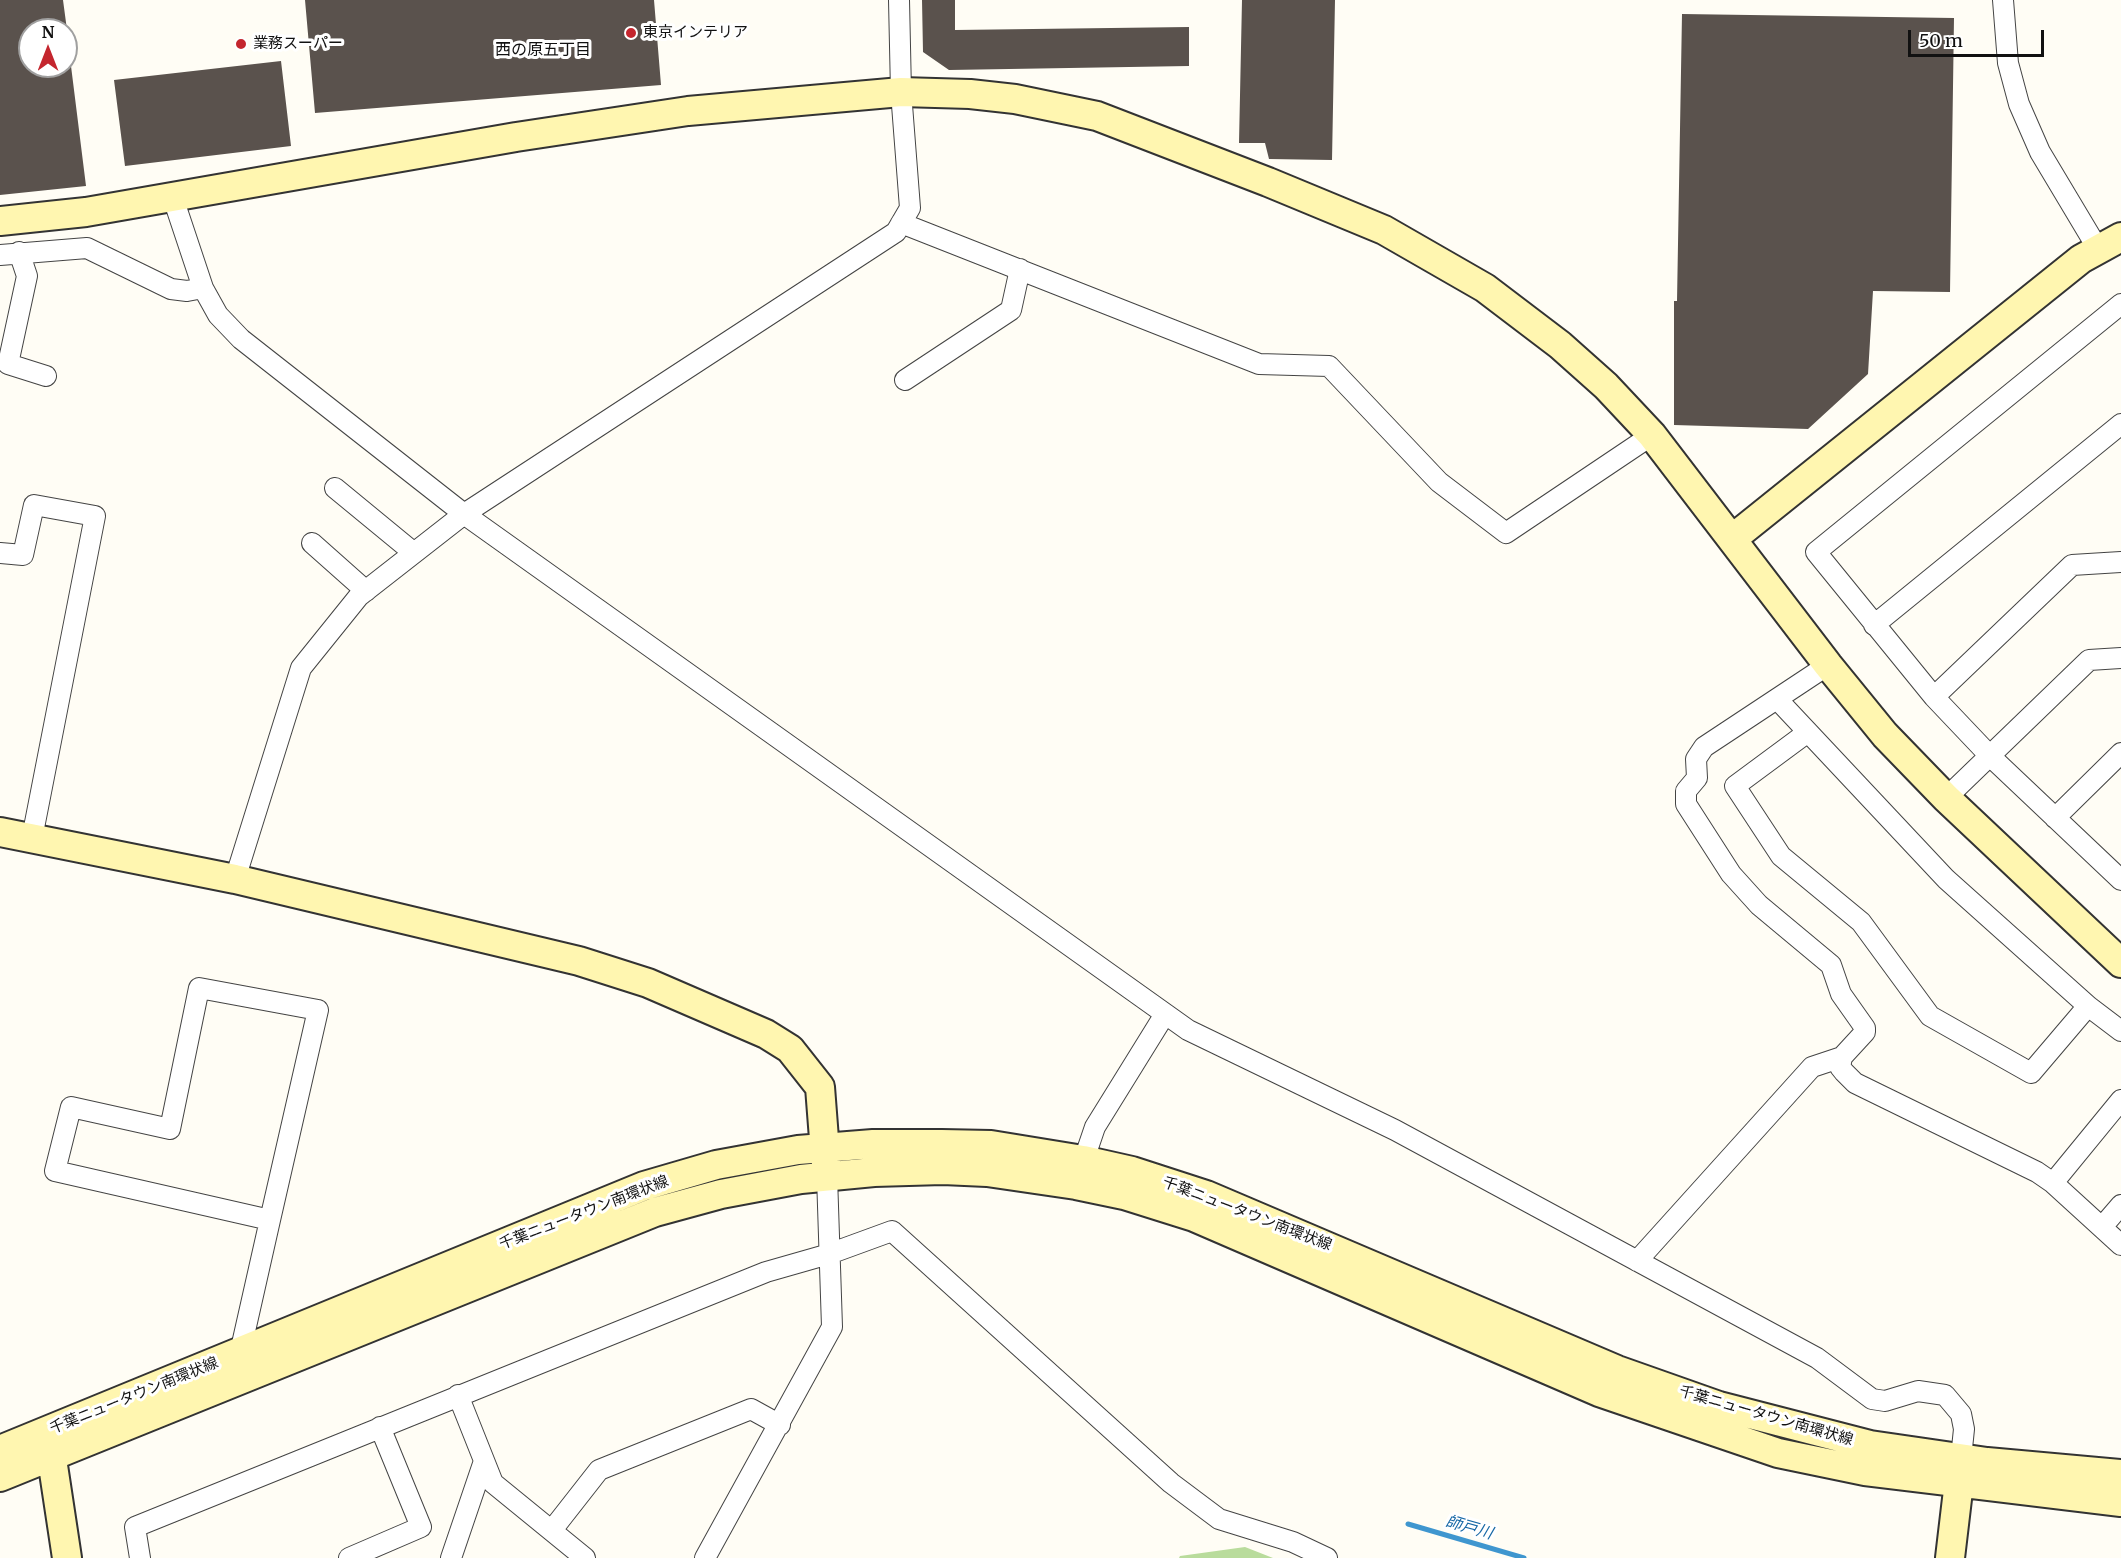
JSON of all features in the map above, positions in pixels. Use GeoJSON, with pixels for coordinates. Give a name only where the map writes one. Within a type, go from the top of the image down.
{"type":"FeatureCollection","features":[{"type":"Feature","properties":{"kind":"street"},"geometry":{"type":"LineString","coordinates":[[235,879],[301,668],[366,591],[464,514],[896,232],[910,208],[901,92],[899,0]]}},
{"type":"Feature","properties":{"kind":"street"},"geometry":{"type":"LineString","coordinates":[[1732,539],[2081,259],[2110,243],[2040,153],[2019,104],[2008,63],[2003,0]]}},
{"type":"Feature","properties":{"kind":"street"},"geometry":{"type":"LineString","coordinates":[[0,221],[86,212],[173,198],[632,118],[901,92],[970,94],[1015,99],[1097,116],[1384,230],[1449,265],[1523,316],[1606,386],[1652,435],[1828,665],[1885,735],[1946,798],[2121,963]]}},
{"type":"Feature","properties":{"kind":"street"},"geometry":{"type":"LineString","coordinates":[[173,198],[203,288],[218,315],[241,339],[464,514],[1188,1030],[1395,1130],[1817,1358],[1872,1399],[1884,1401],[1918,1391],[1945,1395],[1961,1414],[1964,1429],[1950,1558]]}},
{"type":"Feature","properties":{"kind":"street"},"geometry":{"type":"LineString","coordinates":[[901,223],[1259,364],[1329,366],[1438,482],[1506,533],[1652,435]]}},
{"type":"Feature","properties":{"kind":"street"},"geometry":{"type":"LineString","coordinates":[[9,253],[87,248],[171,289],[187,291],[203,288]]}},
{"type":"Feature","properties":{"kind":"street"},"geometry":{"type":"LineString","coordinates":[[9,253],[27,276],[8,364],[46,376]]}},
{"type":"Feature","properties":{"kind":"street"},"geometry":{"type":"LineString","coordinates":[[905,380],[1011,310],[1020,269]]}},
{"type":"Feature","properties":{"kind":"street"},"geometry":{"type":"LineString","coordinates":[[2118,873],[2055,818],[1990,756],[1934,697],[1816,552],[2121,304]]}},
{"type":"Feature","properties":{"kind":"street"},"geometry":{"type":"LineString","coordinates":[[1874,625],[2118,433]]}},
{"type":"Feature","properties":{"kind":"street"},"geometry":{"type":"LineString","coordinates":[[335,488],[414,553]]}},
{"type":"Feature","properties":{"kind":"street"},"geometry":{"type":"LineString","coordinates":[[0,553],[23,555],[34,505],[95,516],[32,838]]}},
{"type":"Feature","properties":{"kind":"street"},"geometry":{"type":"LineString","coordinates":[[312,543],[366,591]]}},
{"type":"Feature","properties":{"kind":"street"},"geometry":{"type":"LineString","coordinates":[[1934,697],[2072,565],[2121,562]]}},
{"type":"Feature","properties":{"kind":"street"},"geometry":{"type":"LineString","coordinates":[[1946,798],[2089,660],[2121,658]]}},
{"type":"Feature","properties":{"kind":"street"},"geometry":{"type":"LineString","coordinates":[[1828,665],[1698,753],[1697,778],[1685,798],[1731,874],[1759,905],[1831,964],[1841,994],[1865,1028],[1865,1032],[1842,1057],[1840,1066],[1855,1083],[2012,1159],[2053,1182],[2121,1245]]}},
{"type":"Feature","properties":{"kind":"street"},"geometry":{"type":"LineString","coordinates":[[1777,699],[1946,879],[2088,1006],[2121,1031]]}},
{"type":"Feature","properties":{"kind":"street"},"geometry":{"type":"LineString","coordinates":[[1808,732],[1735,786],[1781,856],[1861,922],[1930,1016],[2031,1073],[2088,1006]]}},
{"type":"Feature","properties":{"kind":"street"},"geometry":{"type":"LineString","coordinates":[[2055,818],[2121,753]]}},
{"type":"Feature","properties":{"kind":"street"},"geometry":{"type":"LineString","coordinates":[[0,832],[235,879],[599,967],[648,983],[766,1034],[790,1049],[820,1087],[827,1176],[832,1327],[705,1558]]}},
{"type":"Feature","properties":{"kind":"street"},"geometry":{"type":"LineString","coordinates":[[240,1353],[318,1010],[199,988],[170,1129],[71,1107],[55,1171],[270,1220]]}},
{"type":"Feature","properties":{"kind":"street"},"geometry":{"type":"LineString","coordinates":[[1080,1172],[1095,1126],[1165,1014]]}},
{"type":"Feature","properties":{"kind":"street"},"geometry":{"type":"LineString","coordinates":[[1637,1261],[1812,1066],[1842,1057]]}},
{"type":"Feature","properties":{"kind":"street"},"geometry":{"type":"LineString","coordinates":[[2053,1182],[2121,1101]]}},
{"type":"Feature","properties":{"kind":"street","name":"千葉ニュータウン南環状線"},"geometry":{"type":"LineString","coordinates":[[0,1478],[49,1444],[240,1353],[644,1186],[716,1165],[825,1148],[873,1144],[991,1145],[1080,1172],[1124,1195],[1194,1217],[1599,1392],[1778,1453],[1865,1471],[2121,1474]]}},
{"type":"Feature","properties":{"kind":"street","name":"千葉ニュータウン南環状線"},"geometry":{"type":"LineString","coordinates":[[0,1450],[49,1444],[656,1212],[721,1194],[827,1176],[874,1172],[1080,1172]]}},
{"type":"Feature","properties":{"kind":"street"},"geometry":{"type":"LineString","coordinates":[[2102,1227],[2121,1206]]}},
{"type":"Feature","properties":{"kind":"street"},"geometry":{"type":"LineString","coordinates":[[140,1558],[135,1527],[380,1426],[766,1272],[829,1254],[892,1231],[1171,1483],[1219,1519],[1293,1542],[1327,1558]]}},
{"type":"Feature","properties":{"kind":"street"},"geometry":{"type":"LineString","coordinates":[[458,1395],[493,1483],[585,1558]]}},
{"type":"Feature","properties":{"kind":"street"},"geometry":{"type":"LineString","coordinates":[[552,1530],[599,1470],[751,1409],[780,1425]]}},
{"type":"Feature","properties":{"kind":"street"},"geometry":{"type":"LineString","coordinates":[[349,1558],[421,1527],[380,1426]]}},
{"type":"Feature","properties":{"kind":"street"},"geometry":{"type":"LineString","coordinates":[[49,1444],[67,1558]]}},
{"type":"Feature","properties":{"kind":"street"},"geometry":{"type":"LineString","coordinates":[[451,1558],[484,1461]]}},
{"type":"Feature","properties":{"kind":"street","name":"千葉ニュータウン南環状線"},"geometry":{"type":"LineString","coordinates":[[1960,1471],[2121,1502]]}},
{"type":"Feature","properties":{"kind":"green space"},"geometry":{"type":"Polygon","coordinates":[[[1245,1547],[1273,1558],[1179,1558],[1180,1556],[1245,1547]]]}},
{"type":"Feature","properties":{"kind":"building"},"geometry":{"type":"Polygon","coordinates":[[[0,0],[63,0],[65,18],[18,18],[18,78],[72,78],[86,186],[0,195],[0,0]]]}},
{"type":"Feature","properties":{"kind":"building"},"geometry":{"type":"Polygon","coordinates":[[[305,0],[654,0],[661,85],[315,113],[305,0]]]}},
{"type":"Feature","properties":{"kind":"building"},"geometry":{"type":"Polygon","coordinates":[[[922,0],[955,0],[955,30],[1189,27],[1189,66],[949,70],[923,52],[922,0]]]}},
{"type":"Feature","properties":{"kind":"building"},"geometry":{"type":"Polygon","coordinates":[[[1242,0],[1335,0],[1332,160],[1269,159],[1265,143],[1239,143],[1242,0]]]}},
{"type":"Feature","properties":{"kind":"building"},"geometry":{"type":"Polygon","coordinates":[[[1682,14],[1954,18],[1950,292],[1873,291],[1868,374],[1808,429],[1674,425],[1674,301],[1677,301],[1682,14]]]}},
{"type":"Feature","properties":{"kind":"building"},"geometry":{"type":"Polygon","coordinates":[[[281,61],[291,146],[125,166],[114,80],[281,61]]]}},
{"type":"Feature","properties":{"kind":"waterway","name":"師戸川"},"geometry":{"type":"LineString","coordinates":[[1408,1524],[1524,1558]]}},
{"type":"Feature","properties":{"kind":"place","name":"東京インテリア"},"geometry":{"type":"Point","coordinates":[631,33]}},
{"type":"Feature","properties":{"kind":"place","name":"業務スーパー"},"geometry":{"type":"Point","coordinates":[241,44]}},
{"type":"Feature","properties":{"kind":"district","name":"西の原五丁目"},"geometry":{"type":"Point","coordinates":[543,50]}}]}
